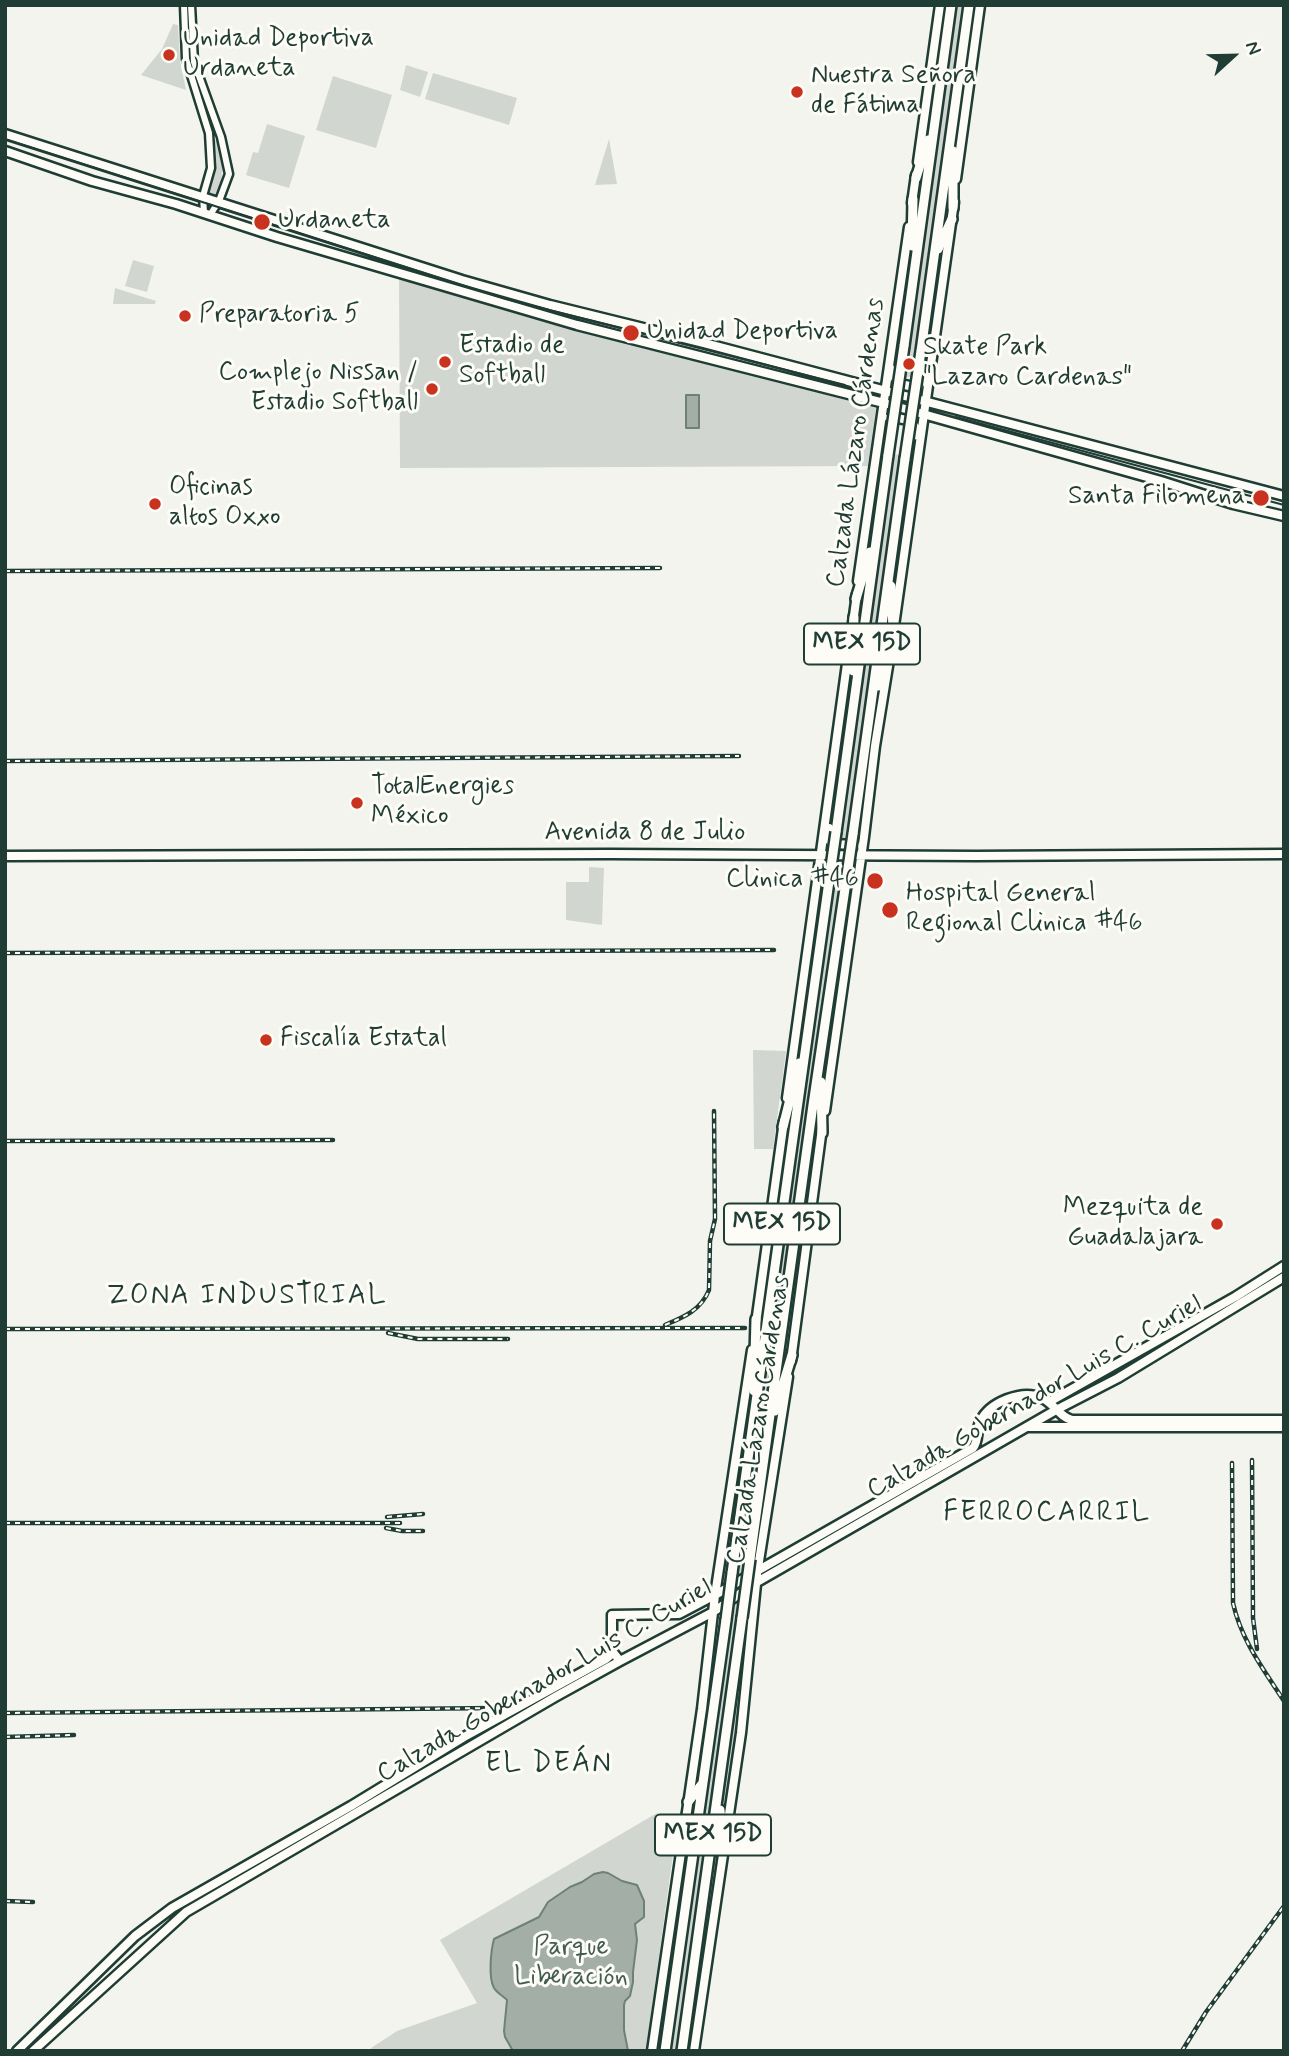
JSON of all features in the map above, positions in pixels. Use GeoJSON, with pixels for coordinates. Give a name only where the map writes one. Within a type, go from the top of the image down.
{"type":"FeatureCollection","features":[{"type":"Feature","properties":{"kind":"highway","name":"Calzada Lázaro Cárdenas"},"geometry":{"type":"LineString","coordinates":[[664,2051],[755,1418],[951,5]]}},
{"type":"Feature","properties":{"kind":"highway","name":"Calzada Lázaro Cárdenas"},"geometry":{"type":"LineString","coordinates":[[682,2051],[969,5]]}},
{"type":"Feature","properties":{"kind":"highway"},"geometry":{"type":"LineString","coordinates":[[953,113],[953,208]]}},
{"type":"Feature","properties":{"kind":"highway"},"geometry":{"type":"LineString","coordinates":[[916,178],[936,116]]}},
{"type":"Feature","properties":{"kind":"highway"},"geometry":{"type":"LineString","coordinates":[[912,284],[913,199]]}},
{"type":"Feature","properties":{"kind":"highway"},"geometry":{"type":"LineString","coordinates":[[933,260],[952,219]]}},
{"type":"Feature","properties":{"kind":"highway"},"geometry":{"type":"LineString","coordinates":[[856,599],[878,526]]}},
{"type":"Feature","properties":{"kind":"highway"},"geometry":{"type":"LineString","coordinates":[[891,561],[893,629]]}},
{"type":"Feature","properties":{"kind":"highway"},"geometry":{"type":"LineString","coordinates":[[853,705],[854,617]]}},
{"type":"Feature","properties":{"kind":"highway"},"geometry":{"type":"LineString","coordinates":[[868,725],[891,641]]}},
{"type":"Feature","properties":{"kind":"highway"},"geometry":{"type":"LineString","coordinates":[[783,1127],[810,1021]]}},
{"type":"Feature","properties":{"kind":"highway"},"geometry":{"type":"LineString","coordinates":[[822,1053],[822,1133]]}},
{"type":"Feature","properties":{"kind":"highway"},"geometry":{"type":"LineString","coordinates":[[755,1418],[756,1319]]}},
{"type":"Feature","properties":{"kind":"highway"},"geometry":{"type":"LineString","coordinates":[[765,1450],[792,1355]]}},
{"type":"Feature","properties":{"kind":"highway"},"geometry":{"type":"LineString","coordinates":[[688,1802],[703,1783]]}},
{"type":"Feature","properties":{"kind":"highway"},"geometry":{"type":"LineString","coordinates":[[719,1793],[723,1847]]}},
{"type":"Feature","properties":{"kind":"main road","name":"Calzada Lázaro Cárdenas"},"geometry":{"type":"LineString","coordinates":[[652,2051],[940,5]]}},
{"type":"Feature","properties":{"kind":"main road","name":"Calzada Lázaro Cárdenas"},"geometry":{"type":"LineString","coordinates":[[694,2051],[741,1733],[758,1571],[792,1355],[874,746],[952,219],[980,5]]}},
{"type":"Feature","properties":{"kind":"main road"},"geometry":{"type":"LineString","coordinates":[[5,134],[538,302],[1284,496]]}},
{"type":"Feature","properties":{"kind":"main road"},"geometry":{"type":"LineString","coordinates":[[5,151],[92,181],[577,325],[859,396],[1284,516]]}},
{"type":"Feature","properties":{"kind":"main road"},"geometry":{"type":"LineString","coordinates":[[890,363],[897,383],[913,387],[920,384],[930,367]]}},
{"type":"Feature","properties":{"kind":"main road"},"geometry":{"type":"LineString","coordinates":[[859,396],[872,387]]}},
{"type":"Feature","properties":{"kind":"main road"},"geometry":{"type":"LineString","coordinates":[[934,417],[932,411],[938,405]]}},
{"type":"Feature","properties":{"kind":"main road"},"geometry":{"type":"LineString","coordinates":[[880,430],[890,417],[912,421],[919,442]]}},
{"type":"Feature","properties":{"kind":"main road"},"geometry":{"type":"LineString","coordinates":[[831,779],[829,840],[833,844],[855,845],[864,836]]}},
{"type":"Feature","properties":{"kind":"main road","name":"Avenida 8 de Julio"},"geometry":{"type":"LineString","coordinates":[[5,856],[1284,854]]}},
{"type":"Feature","properties":{"kind":"main road","name":"Calzada Gobernador Luis C. Curiel"},"geometry":{"type":"LineString","coordinates":[[17,2051],[135,1936],[172,1908],[362,1800],[464,1737],[606,1659],[612,1653],[612,1615],[679,1614],[973,1448],[977,1444],[979,1423],[996,1405],[1010,1398],[1026,1395],[1039,1396],[1049,1402],[1235,1297],[1284,1266]]}},
{"type":"Feature","properties":{"kind":"main road","name":"Calzada Gobernador Luis C. Curiel"},"geometry":{"type":"LineString","coordinates":[[33,2051],[186,1912],[620,1661],[713,1612],[757,1582],[1056,1410],[1118,1378],[1284,1277]]}},
{"type":"Feature","properties":{"kind":"main road"},"geometry":{"type":"LineString","coordinates":[[1049,1402],[1066,1419],[1072,1420],[1284,1420]]}},
{"type":"Feature","properties":{"kind":"main road"},"geometry":{"type":"LineString","coordinates":[[1028,1427],[1284,1427]]}},
{"type":"Feature","properties":{"kind":"main road"},"geometry":{"type":"LineString","coordinates":[[612,1653],[620,1661]]}},
{"type":"Feature","properties":{"kind":"street"},"geometry":{"type":"LineString","coordinates":[[184,5],[194,62],[221,137],[229,174],[219,201],[207,214]]}},
{"type":"Feature","properties":{"kind":"street"},"geometry":{"type":"LineString","coordinates":[[191,5],[186,59],[209,133],[211,168],[203,196],[207,214]]}},
{"type":"Feature","properties":{"kind":"green space"},"geometry":{"type":"Polygon","coordinates":[[[942,5],[946,5],[931,121],[921,156],[942,5]]]}},
{"type":"Feature","properties":{"kind":"green space"},"geometry":{"type":"Polygon","coordinates":[[[955,5],[964,5],[915,356],[922,357],[936,260],[945,243],[932,325],[919,376],[907,377],[896,372],[955,5]]]}},
{"type":"Feature","properties":{"kind":"green space"},"geometry":{"type":"Polygon","coordinates":[[[971,5],[975,5],[955,161],[955,112],[971,5]]]}},
{"type":"Feature","properties":{"kind":"green space","name":"Unidad Deportiva Urdaneta"},"geometry":{"type":"Polygon","coordinates":[[[173,24],[178,25],[180,61],[186,90],[141,75],[162,49],[173,24]]]}},
{"type":"Feature","properties":{"kind":"green space"},"geometry":{"type":"Polygon","coordinates":[[[406,65],[428,72],[420,97],[400,90],[406,65]]]}},
{"type":"Feature","properties":{"kind":"green space"},"geometry":{"type":"Polygon","coordinates":[[[433,73],[517,98],[509,125],[425,99],[433,73]]]}},
{"type":"Feature","properties":{"kind":"green space"},"geometry":{"type":"Polygon","coordinates":[[[333,76],[392,95],[376,148],[316,130],[333,76]]]}},
{"type":"Feature","properties":{"kind":"green space"},"geometry":{"type":"Polygon","coordinates":[[[267,124],[305,136],[289,188],[246,175],[253,152],[258,153],[267,124]]]}},
{"type":"Feature","properties":{"kind":"green space"},"geometry":{"type":"Polygon","coordinates":[[[212,139],[217,140],[222,163],[217,198],[206,194],[214,162],[212,139]]]}},
{"type":"Feature","properties":{"kind":"green space"},"geometry":{"type":"Polygon","coordinates":[[[609,139],[617,184],[595,185],[609,139]]]}},
{"type":"Feature","properties":{"kind":"green space"},"geometry":{"type":"Polygon","coordinates":[[[133,260],[154,266],[147,292],[125,286],[133,260]]]}},
{"type":"Feature","properties":{"kind":"green space"},"geometry":{"type":"Polygon","coordinates":[[[399,277],[545,320],[876,408],[868,466],[400,468],[399,277]]]}},
{"type":"Feature","properties":{"kind":"green space"},"geometry":{"type":"Polygon","coordinates":[[[115,288],[156,301],[155,304],[113,304],[115,288]]]}},
{"type":"Feature","properties":{"kind":"green space"},"geometry":{"type":"Polygon","coordinates":[[[891,454],[902,455],[848,840],[838,840],[891,454]]]}},
{"type":"Feature","properties":{"kind":"green space"},"geometry":{"type":"Polygon","coordinates":[[[850,662],[849,705],[832,834],[832,785],[850,662]]]}},
{"type":"Feature","properties":{"kind":"green space"},"geometry":{"type":"Polygon","coordinates":[[[844,865],[743,1573],[734,1578],[834,866],[844,865]]]}},
{"type":"Feature","properties":{"kind":"green space"},"geometry":{"type":"Polygon","coordinates":[[[589,867],[604,868],[602,925],[566,920],[566,882],[589,882],[589,867]]]}},
{"type":"Feature","properties":{"kind":"green space"},"geometry":{"type":"Polygon","coordinates":[[[849,879],[853,880],[824,1094],[825,1049],[849,879]]]}},
{"type":"Feature","properties":{"kind":"green space"},"geometry":{"type":"Polygon","coordinates":[[[813,935],[818,936],[806,1021],[790,1083],[813,935]]]}},
{"type":"Feature","properties":{"kind":"green space"},"geometry":{"type":"Polygon","coordinates":[[[753,1050],[786,1051],[773,1149],[754,1149],[753,1050]]]}},
{"type":"Feature","properties":{"kind":"green space"},"geometry":{"type":"Polygon","coordinates":[[[799,1073],[755,1381],[757,1327],[785,1124],[799,1073]]]}},
{"type":"Feature","properties":{"kind":"green space"},"geometry":{"type":"Polygon","coordinates":[[[819,1083],[819,1131],[790,1356],[774,1404],[819,1083]]]}},
{"type":"Feature","properties":{"kind":"green space"},"geometry":{"type":"Polygon","coordinates":[[[752,1366],[751,1417],[726,1582],[722,1584],[752,1366]]]}},
{"type":"Feature","properties":{"kind":"green space"},"geometry":{"type":"Polygon","coordinates":[[[740,1599],[677,2051],[667,2051],[731,1604],[740,1599]]]}},
{"type":"Feature","properties":{"kind":"green space"},"geometry":{"type":"Polygon","coordinates":[[[712,1651],[718,1651],[699,1778],[693,1787],[712,1651]]]}},
{"type":"Feature","properties":{"kind":"green space"},"geometry":{"type":"Polygon","coordinates":[[[740,1653],[746,1655],[724,1813],[721,1794],[740,1653]]]}},
{"type":"Feature","properties":{"kind":"green space"},"geometry":{"type":"Polygon","coordinates":[[[696,1798],[661,2051],[656,2051],[689,1812],[696,1798]]]}},
{"type":"Feature","properties":{"kind":"green space","name":"Parque Liberación"},"geometry":{"type":"Polygon","coordinates":[[[657,1813],[667,1822],[670,1820],[677,1825],[646,2051],[372,2051],[371,2048],[397,2031],[477,2003],[440,1940],[657,1813]]]}},
{"type":"Feature","properties":{"kind":"green space"},"geometry":{"type":"Polygon","coordinates":[[[718,1816],[719,1848],[689,2051],[683,2051],[718,1816]]]}},
{"type":"Feature","properties":{"kind":"shaded area"},"geometry":{"type":"Polygon","coordinates":[[[686,395],[699,395],[699,428],[686,428],[686,395]]]}},
{"type":"Feature","properties":{"kind":"shaded area"},"geometry":{"type":"Polygon","coordinates":[[[603,1872],[637,1885],[644,1901],[644,1917],[635,1924],[637,1940],[633,1982],[630,1996],[624,2005],[624,2030],[628,2051],[513,2051],[504,2031],[507,2000],[494,1988],[491,1977],[494,1939],[539,1917],[548,1902],[570,1887],[603,1872]]]}},
{"type":"Feature","properties":{"kind":"tram line"},"geometry":{"type":"LineString","coordinates":[[5,139],[506,299],[845,385]]}},
{"type":"Feature","properties":{"kind":"tram line"},"geometry":{"type":"LineString","coordinates":[[956,417],[1284,505]]}},
{"type":"Feature","properties":{"kind":"railway"},"geometry":{"type":"LineString","coordinates":[[5,571],[660,568]]}},
{"type":"Feature","properties":{"kind":"railway"},"geometry":{"type":"LineString","coordinates":[[5,761],[739,756]]}},
{"type":"Feature","properties":{"kind":"railway"},"geometry":{"type":"LineString","coordinates":[[5,953],[774,950]]}},
{"type":"Feature","properties":{"kind":"railway"},"geometry":{"type":"LineString","coordinates":[[665,1325],[697,1308],[709,1290],[710,1241],[715,1219],[714,1111]]}},
{"type":"Feature","properties":{"kind":"railway"},"geometry":{"type":"LineString","coordinates":[[5,1141],[333,1140]]}},
{"type":"Feature","properties":{"kind":"railway"},"geometry":{"type":"LineString","coordinates":[[5,1329],[745,1328]]}},
{"type":"Feature","properties":{"kind":"railway"},"geometry":{"type":"LineString","coordinates":[[388,1333],[418,1339],[508,1339]]}},
{"type":"Feature","properties":{"kind":"railway"},"geometry":{"type":"LineString","coordinates":[[1252,1460],[1253,1618],[1257,1649]]}},
{"type":"Feature","properties":{"kind":"railway"},"geometry":{"type":"LineString","coordinates":[[1232,1463],[1233,1603],[1247,1642],[1284,1701]]}},
{"type":"Feature","properties":{"kind":"railway"},"geometry":{"type":"LineString","coordinates":[[387,1517],[423,1514]]}},
{"type":"Feature","properties":{"kind":"railway"},"geometry":{"type":"LineString","coordinates":[[5,1523],[400,1523]]}},
{"type":"Feature","properties":{"kind":"railway"},"geometry":{"type":"LineString","coordinates":[[386,1528],[423,1531]]}},
{"type":"Feature","properties":{"kind":"railway"},"geometry":{"type":"LineString","coordinates":[[5,1713],[497,1708]]}},
{"type":"Feature","properties":{"kind":"railway"},"geometry":{"type":"LineString","coordinates":[[5,1737],[74,1735]]}},
{"type":"Feature","properties":{"kind":"railway"},"geometry":{"type":"LineString","coordinates":[[5,1901],[33,1902]]}},
{"type":"Feature","properties":{"kind":"railway"},"geometry":{"type":"LineString","coordinates":[[1182,2051],[1206,2012],[1284,1906]]}},
{"type":"Feature","properties":{"kind":"place","name":"Unidad Deportiva Urdaneta"},"geometry":{"type":"Point","coordinates":[169,55]}},
{"type":"Feature","properties":{"kind":"place","name":"Nuestra Señora de Fátima"},"geometry":{"type":"Point","coordinates":[797,92]}},
{"type":"Feature","properties":{"kind":"place","name":"Urdaneta"},"geometry":{"type":"Point","coordinates":[262,222]}},
{"type":"Feature","properties":{"kind":"place","name":"Preparatoria 5"},"geometry":{"type":"Point","coordinates":[185,316]}},
{"type":"Feature","properties":{"kind":"place","name":"Unidad Deportiva"},"geometry":{"type":"Point","coordinates":[631,333]}},
{"type":"Feature","properties":{"kind":"place","name":"Estadio de Softball"},"geometry":{"type":"Point","coordinates":[445,362]}},
{"type":"Feature","properties":{"kind":"place","name":"Skate Park \"Lazaro Cardenas\""},"geometry":{"type":"Point","coordinates":[909,364]}},
{"type":"Feature","properties":{"kind":"place","name":"Complejo Nissan / Estadio Softball"},"geometry":{"type":"Point","coordinates":[432,389]}},
{"type":"Feature","properties":{"kind":"place","name":"Santa Filomena"},"geometry":{"type":"Point","coordinates":[1261,498]}},
{"type":"Feature","properties":{"kind":"place","name":"Oficinas altos Oxxo"},"geometry":{"type":"Point","coordinates":[155,504]}},
{"type":"Feature","properties":{"kind":"place","name":"TotalEnergies México"},"geometry":{"type":"Point","coordinates":[357,803]}},
{"type":"Feature","properties":{"kind":"place","name":"Clinica #46"},"geometry":{"type":"Point","coordinates":[875,881]}},
{"type":"Feature","properties":{"kind":"place","name":"Hospital General Regional Clinica #46"},"geometry":{"type":"Point","coordinates":[890,910]}},
{"type":"Feature","properties":{"kind":"place","name":"Fiscalía Estatal"},"geometry":{"type":"Point","coordinates":[266,1040]}},
{"type":"Feature","properties":{"kind":"place","name":"Mezquita de Guadalajara"},"geometry":{"type":"Point","coordinates":[1217,1224]}},
{"type":"Feature","properties":{"kind":"district","name":"ZONA INDUSTRIAL"},"geometry":{"type":"Point","coordinates":[247,1297]}},
{"type":"Feature","properties":{"kind":"district","name":"FERROCARRIL"},"geometry":{"type":"Point","coordinates":[1047,1514]}},
{"type":"Feature","properties":{"kind":"district","name":"EL DEÁN"},"geometry":{"type":"Point","coordinates":[549,1765]}}]}
